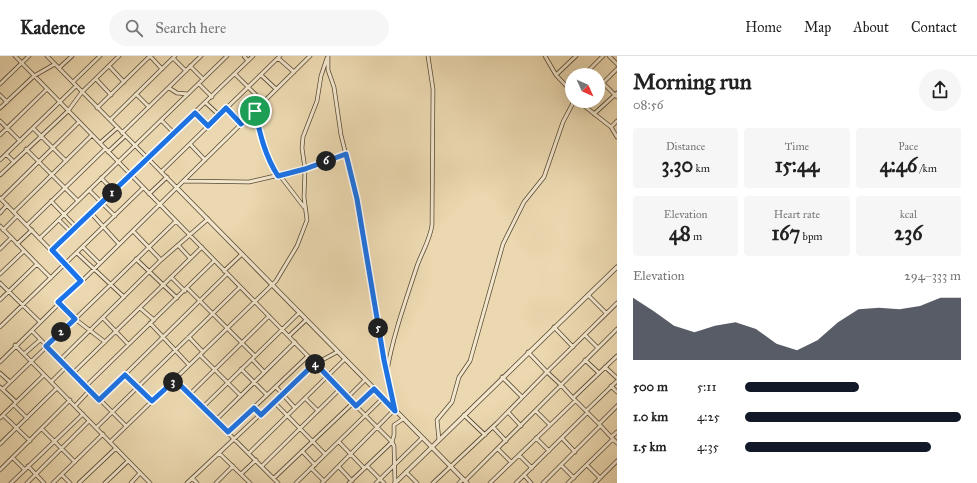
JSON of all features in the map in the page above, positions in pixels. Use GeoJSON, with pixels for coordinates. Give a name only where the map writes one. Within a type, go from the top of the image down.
{"type":"FeatureCollection","features":[{"type":"Feature","properties":{"kind":"street"},"geometry":{"type":"LineString","coordinates":[[15,56],[392,442],[394,446],[395,483]]}},
{"type":"Feature","properties":{"kind":"street"},"geometry":{"type":"LineString","coordinates":[[0,84],[28,56]]}},
{"type":"Feature","properties":{"kind":"street"},"geometry":{"type":"LineString","coordinates":[[47,56],[465,481]]}},
{"type":"Feature","properties":{"kind":"street"},"geometry":{"type":"LineString","coordinates":[[59,68],[72,56]]}},
{"type":"Feature","properties":{"kind":"street"},"geometry":{"type":"LineString","coordinates":[[73,82],[100,56]]}},
{"type":"Feature","properties":{"kind":"street"},"geometry":{"type":"LineString","coordinates":[[0,174],[68,111],[82,92],[119,56]]}},
{"type":"Feature","properties":{"kind":"street"},"geometry":{"type":"LineString","coordinates":[[97,108],[150,56],[162,69]]}},
{"type":"Feature","properties":{"kind":"street"},"geometry":{"type":"LineString","coordinates":[[122,133],[200,56]]}},
{"type":"Feature","properties":{"kind":"street"},"geometry":{"type":"LineString","coordinates":[[40,238],[228,56]]}},
{"type":"Feature","properties":{"kind":"street"},"geometry":{"type":"LineString","coordinates":[[244,56],[248,60]]}},
{"type":"Feature","properties":{"kind":"street"},"geometry":{"type":"LineString","coordinates":[[52,250],[253,56]]}},
{"type":"Feature","properties":{"kind":"street"},"geometry":{"type":"LineString","coordinates":[[0,362],[32,331],[39,321],[58,302],[160,205],[310,56]]}},
{"type":"Feature","properties":{"kind":"street"},"geometry":{"type":"LineString","coordinates":[[387,372],[394,341],[418,265],[429,241],[432,225],[433,89],[428,56]]}},
{"type":"Feature","properties":{"kind":"street"},"geometry":{"type":"LineString","coordinates":[[545,56],[556,75],[565,85]]}},
{"type":"Feature","properties":{"kind":"street"},"geometry":{"type":"LineString","coordinates":[[556,75],[576,56]]}},
{"type":"Feature","properties":{"kind":"street"},"geometry":{"type":"LineString","coordinates":[[591,68],[603,56]]}},
{"type":"Feature","properties":{"kind":"street"},"geometry":{"type":"LineString","coordinates":[[609,56],[617,64]]}},
{"type":"Feature","properties":{"kind":"street"},"geometry":{"type":"LineString","coordinates":[[110,120],[174,57],[186,71]]}},
{"type":"Feature","properties":{"kind":"street"},"geometry":{"type":"LineString","coordinates":[[161,172],[279,57],[294,72]]}},
{"type":"Feature","properties":{"kind":"street"},"geometry":{"type":"LineString","coordinates":[[328,57],[328,70],[334,87],[346,154],[357,199],[395,411]]}},
{"type":"Feature","properties":{"kind":"street"},"geometry":{"type":"LineString","coordinates":[[110,442],[272,285],[286,265],[303,232],[307,220],[305,208],[305,169],[302,153],[302,142],[317,101],[320,76],[328,57]]}},
{"type":"Feature","properties":{"kind":"street"},"geometry":{"type":"LineString","coordinates":[[0,108],[34,76],[55,64]]}},
{"type":"Feature","properties":{"kind":"street"},"geometry":{"type":"LineString","coordinates":[[109,66],[124,82]]}},
{"type":"Feature","properties":{"kind":"street"},"geometry":{"type":"LineString","coordinates":[[190,66],[204,79]]}},
{"type":"Feature","properties":{"kind":"street"},"geometry":{"type":"LineString","coordinates":[[605,82],[617,69]]}},
{"type":"Feature","properties":{"kind":"street"},"geometry":{"type":"LineString","coordinates":[[235,74],[263,102]]}},
{"type":"Feature","properties":{"kind":"street"},"geometry":{"type":"LineString","coordinates":[[261,75],[276,89]]}},
{"type":"Feature","properties":{"kind":"street"},"geometry":{"type":"LineString","coordinates":[[96,79],[111,95]]}},
{"type":"Feature","properties":{"kind":"street"},"geometry":{"type":"LineString","coordinates":[[199,84],[212,97]]}},
{"type":"Feature","properties":{"kind":"street"},"geometry":{"type":"LineString","coordinates":[[594,114],[616,95],[605,84]]}},
{"type":"Feature","properties":{"kind":"street"},"geometry":{"type":"LineString","coordinates":[[0,160],[76,86]]}},
{"type":"Feature","properties":{"kind":"street"},"geometry":{"type":"LineString","coordinates":[[169,88],[177,92],[188,94]]}},
{"type":"Feature","properties":{"kind":"street"},"geometry":{"type":"LineString","coordinates":[[0,135],[47,89]]}},
{"type":"Feature","properties":{"kind":"street"},"geometry":{"type":"LineString","coordinates":[[136,94],[149,107]]}},
{"type":"Feature","properties":{"kind":"street"},"geometry":{"type":"LineString","coordinates":[[0,95],[7,102]]}},
{"type":"Feature","properties":{"kind":"street"},"geometry":{"type":"LineString","coordinates":[[206,102],[219,115]]}},
{"type":"Feature","properties":{"kind":"street"},"geometry":{"type":"LineString","coordinates":[[226,108],[241,124]]}},
{"type":"Feature","properties":{"kind":"street"},"geometry":{"type":"LineString","coordinates":[[439,440],[437,420],[452,402],[459,377],[470,361],[503,244],[524,202],[544,177],[563,122],[570,108]]}},
{"type":"Feature","properties":{"kind":"street"},"geometry":{"type":"LineString","coordinates":[[586,108],[611,127],[617,137]]}},
{"type":"Feature","properties":{"kind":"street"},"geometry":{"type":"LineString","coordinates":[[255,111],[262,143],[271,164],[278,176],[305,208]]}},
{"type":"Feature","properties":{"kind":"street"},"geometry":{"type":"LineString","coordinates":[[195,113],[208,126]]}},
{"type":"Feature","properties":{"kind":"street"},"geometry":{"type":"LineString","coordinates":[[161,120],[174,133]]}},
{"type":"Feature","properties":{"kind":"street"},"geometry":{"type":"LineString","coordinates":[[0,121],[20,141]]}},
{"type":"Feature","properties":{"kind":"street"},"geometry":{"type":"LineString","coordinates":[[611,127],[617,121]]}},
{"type":"Feature","properties":{"kind":"street"},"geometry":{"type":"LineString","coordinates":[[79,122],[0,198],[81,281]]}},
{"type":"Feature","properties":{"kind":"street"},"geometry":{"type":"LineString","coordinates":[[33,128],[66,161]]}},
{"type":"Feature","properties":{"kind":"street"},"geometry":{"type":"LineString","coordinates":[[100,144],[117,128]]}},
{"type":"Feature","properties":{"kind":"street"},"geometry":{"type":"LineString","coordinates":[[14,212],[92,135]]}},
{"type":"Feature","properties":{"kind":"street"},"geometry":{"type":"LineString","coordinates":[[108,152],[125,136]]}},
{"type":"Feature","properties":{"kind":"street"},"geometry":{"type":"LineString","coordinates":[[190,144],[205,160]]}},
{"type":"Feature","properties":{"kind":"street"},"geometry":{"type":"LineString","coordinates":[[26,149],[78,201]]}},
{"type":"Feature","properties":{"kind":"street"},"geometry":{"type":"LineString","coordinates":[[27,225],[105,149]]}},
{"type":"Feature","properties":{"kind":"street"},"geometry":{"type":"LineString","coordinates":[[6,154],[13,161]]}},
{"type":"Feature","properties":{"kind":"street"},"geometry":{"type":"LineString","coordinates":[[184,181],[244,183],[305,169],[346,154]]}},
{"type":"Feature","properties":{"kind":"street"},"geometry":{"type":"LineString","coordinates":[[149,194],[167,177]]}},
{"type":"Feature","properties":{"kind":"street"},"geometry":{"type":"LineString","coordinates":[[101,178],[114,191]]}},
{"type":"Feature","properties":{"kind":"street"},"geometry":{"type":"LineString","coordinates":[[0,328],[143,188]]}},
{"type":"Feature","properties":{"kind":"street"},"geometry":{"type":"LineString","coordinates":[[89,190],[115,216]]}},
{"type":"Feature","properties":{"kind":"street"},"geometry":{"type":"LineString","coordinates":[[51,201],[76,227]]}},
{"type":"Feature","properties":{"kind":"street"},"geometry":{"type":"LineString","coordinates":[[0,213],[7,205]]}},
{"type":"Feature","properties":{"kind":"street"},"geometry":{"type":"LineString","coordinates":[[91,213],[120,244]]}},
{"type":"Feature","properties":{"kind":"street"},"geometry":{"type":"LineString","coordinates":[[3,230],[17,216]]}},
{"type":"Feature","properties":{"kind":"street"},"geometry":{"type":"LineString","coordinates":[[59,360],[161,260],[208,219]]}},
{"type":"Feature","properties":{"kind":"street"},"geometry":{"type":"LineString","coordinates":[[59,220],[71,232]]}},
{"type":"Feature","properties":{"kind":"street"},"geometry":{"type":"LineString","coordinates":[[27,418],[1,388],[10,382],[176,221]]}},
{"type":"Feature","properties":{"kind":"street"},"geometry":{"type":"LineString","coordinates":[[0,226],[51,278]]}},
{"type":"Feature","properties":{"kind":"street"},"geometry":{"type":"LineString","coordinates":[[17,244],[32,230]]}},
{"type":"Feature","properties":{"kind":"street"},"geometry":{"type":"LineString","coordinates":[[133,231],[161,260]]}},
{"type":"Feature","properties":{"kind":"street"},"geometry":{"type":"LineString","coordinates":[[0,249],[11,238]]}},
{"type":"Feature","properties":{"kind":"street"},"geometry":{"type":"LineString","coordinates":[[178,245],[190,258]]}},
{"type":"Feature","properties":{"kind":"street"},"geometry":{"type":"LineString","coordinates":[[83,247],[99,263]]}},
{"type":"Feature","properties":{"kind":"street"},"geometry":{"type":"LineString","coordinates":[[72,374],[202,247]]}},
{"type":"Feature","properties":{"kind":"street"},"geometry":{"type":"LineString","coordinates":[[0,274],[24,251]]}},
{"type":"Feature","properties":{"kind":"street"},"geometry":{"type":"LineString","coordinates":[[77,253],[124,297]]}},
{"type":"Feature","properties":{"kind":"street"},"geometry":{"type":"LineString","coordinates":[[224,271],[242,254]]}},
{"type":"Feature","properties":{"kind":"street"},"geometry":{"type":"LineString","coordinates":[[136,259],[177,298]]}},
{"type":"Feature","properties":{"kind":"street"},"geometry":{"type":"LineString","coordinates":[[85,387],[214,261]]}},
{"type":"Feature","properties":{"kind":"street"},"geometry":{"type":"LineString","coordinates":[[0,300],[37,264]]}},
{"type":"Feature","properties":{"kind":"street"},"geometry":{"type":"LineString","coordinates":[[395,483],[617,266]]}},
{"type":"Feature","properties":{"kind":"street"},"geometry":{"type":"LineString","coordinates":[[99,400],[227,274]]}},
{"type":"Feature","properties":{"kind":"street"},"geometry":{"type":"LineString","coordinates":[[171,277],[200,300],[255,356]]}},
{"type":"Feature","properties":{"kind":"street"},"geometry":{"type":"LineString","coordinates":[[0,283],[10,291],[39,321]]}},
{"type":"Feature","properties":{"kind":"street"},"geometry":{"type":"LineString","coordinates":[[96,428],[240,288]]}},
{"type":"Feature","properties":{"kind":"street"},"geometry":{"type":"LineString","coordinates":[[587,295],[606,313]]}},
{"type":"Feature","properties":{"kind":"street"},"geometry":{"type":"LineString","coordinates":[[58,302],[75,319],[105,342]]}},
{"type":"Feature","properties":{"kind":"street"},"geometry":{"type":"LineString","coordinates":[[433,483],[493,427],[617,303]]}},
{"type":"Feature","properties":{"kind":"street"},"geometry":{"type":"LineString","coordinates":[[140,308],[154,320]]}},
{"type":"Feature","properties":{"kind":"street"},"geometry":{"type":"LineString","coordinates":[[203,407],[299,313]]}},
{"type":"Feature","properties":{"kind":"street"},"geometry":{"type":"LineString","coordinates":[[190,394],[269,316]]}},
{"type":"Feature","properties":{"kind":"street"},"geometry":{"type":"LineString","coordinates":[[103,318],[128,344]]}},
{"type":"Feature","properties":{"kind":"street"},"geometry":{"type":"LineString","coordinates":[[289,336],[306,320]]}},
{"type":"Feature","properties":{"kind":"street"},"geometry":{"type":"LineString","coordinates":[[150,323],[189,365]]}},
{"type":"Feature","properties":{"kind":"street"},"geometry":{"type":"LineString","coordinates":[[554,327],[573,347]]}},
{"type":"Feature","properties":{"kind":"street"},"geometry":{"type":"LineString","coordinates":[[459,483],[465,481],[498,449],[617,329]]}},
{"type":"Feature","properties":{"kind":"street"},"geometry":{"type":"LineString","coordinates":[[32,331],[72,374],[126,426]]}},
{"type":"Feature","properties":{"kind":"street"},"geometry":{"type":"LineString","coordinates":[[585,335],[598,348]]}},
{"type":"Feature","properties":{"kind":"street"},"geometry":{"type":"LineString","coordinates":[[190,337],[215,369],[240,395]]}},
{"type":"Feature","properties":{"kind":"street"},"geometry":{"type":"LineString","coordinates":[[24,354],[40,340]]}},
{"type":"Feature","properties":{"kind":"street"},"geometry":{"type":"LineString","coordinates":[[216,420],[295,342]]}},
{"type":"Feature","properties":{"kind":"street"},"geometry":{"type":"LineString","coordinates":[[16,346],[150,483]]}},
{"type":"Feature","properties":{"kind":"street"},"geometry":{"type":"LineString","coordinates":[[187,483],[315,363],[337,352]]}},
{"type":"Feature","properties":{"kind":"street"},"geometry":{"type":"LineString","coordinates":[[528,352],[617,443]]}},
{"type":"Feature","properties":{"kind":"street"},"geometry":{"type":"LineString","coordinates":[[0,354],[4,358]]}},
{"type":"Feature","properties":{"kind":"street"},"geometry":{"type":"LineString","coordinates":[[228,432],[308,356]]}},
{"type":"Feature","properties":{"kind":"street"},"geometry":{"type":"LineString","coordinates":[[490,483],[550,425],[617,356]]}},
{"type":"Feature","properties":{"kind":"street"},"geometry":{"type":"LineString","coordinates":[[252,359],[264,372]]}},
{"type":"Feature","properties":{"kind":"street"},"geometry":{"type":"LineString","coordinates":[[249,453],[345,360]]}},
{"type":"Feature","properties":{"kind":"street"},"geometry":{"type":"LineString","coordinates":[[585,360],[599,373]]}},
{"type":"Feature","properties":{"kind":"street"},"geometry":{"type":"LineString","coordinates":[[51,382],[66,367]]}},
{"type":"Feature","properties":{"kind":"street"},"geometry":{"type":"LineString","coordinates":[[516,483],[562,438],[617,380],[605,367]]}},
{"type":"Feature","properties":{"kind":"street"},"geometry":{"type":"LineString","coordinates":[[241,369],[267,395]]}},
{"type":"Feature","properties":{"kind":"street"},"geometry":{"type":"LineString","coordinates":[[0,373],[10,382]]}},
{"type":"Feature","properties":{"kind":"street"},"geometry":{"type":"LineString","coordinates":[[30,441],[1,416],[44,375]]}},
{"type":"Feature","properties":{"kind":"street"},"geometry":{"type":"LineString","coordinates":[[125,375],[152,401]]}},
{"type":"Feature","properties":{"kind":"street"},"geometry":{"type":"LineString","coordinates":[[502,377],[522,398]]}},
{"type":"Feature","properties":{"kind":"street"},"geometry":{"type":"LineString","coordinates":[[175,380],[278,483]]}},
{"type":"Feature","properties":{"kind":"street"},"geometry":{"type":"LineString","coordinates":[[348,397],[365,380]]}},
{"type":"Feature","properties":{"kind":"street"},"geometry":{"type":"LineString","coordinates":[[611,386],[617,392]]}},
{"type":"Feature","properties":{"kind":"street"},"geometry":{"type":"LineString","coordinates":[[276,387],[295,408]]}},
{"type":"Feature","properties":{"kind":"street"},"geometry":{"type":"LineString","coordinates":[[0,444],[58,388]]}},
{"type":"Feature","properties":{"kind":"street"},"geometry":{"type":"LineString","coordinates":[[262,466],[340,389]]}},
{"type":"Feature","properties":{"kind":"street"},"geometry":{"type":"LineString","coordinates":[[356,406],[374,389]]}},
{"type":"Feature","properties":{"kind":"street"},"geometry":{"type":"LineString","coordinates":[[75,406],[89,391]]}},
{"type":"Feature","properties":{"kind":"street"},"geometry":{"type":"LineString","coordinates":[[305,398],[318,410]]}},
{"type":"Feature","properties":{"kind":"street"},"geometry":{"type":"LineString","coordinates":[[296,483],[383,398]]}},
{"type":"Feature","properties":{"kind":"street"},"geometry":{"type":"LineString","coordinates":[[0,470],[70,400]]}},
{"type":"Feature","properties":{"kind":"street"},"geometry":{"type":"LineString","coordinates":[[274,402],[325,454]]}},
{"type":"Feature","properties":{"kind":"street"},"geometry":{"type":"LineString","coordinates":[[274,478],[353,403]]}},
{"type":"Feature","properties":{"kind":"street"},"geometry":{"type":"LineString","coordinates":[[544,482],[575,452],[617,406]]}},
{"type":"Feature","properties":{"kind":"street"},"geometry":{"type":"LineString","coordinates":[[254,408],[261,415]]}},
{"type":"Feature","properties":{"kind":"street"},"geometry":{"type":"LineString","coordinates":[[312,468],[323,482],[395,411]]}},
{"type":"Feature","properties":{"kind":"street"},"geometry":{"type":"LineString","coordinates":[[536,411],[550,425]]}},
{"type":"Feature","properties":{"kind":"street"},"geometry":{"type":"LineString","coordinates":[[508,412],[521,426]]}},
{"type":"Feature","properties":{"kind":"street"},"geometry":{"type":"LineString","coordinates":[[11,483],[83,414]]}},
{"type":"Feature","properties":{"kind":"street"},"geometry":{"type":"LineString","coordinates":[[464,415],[484,435]]}},
{"type":"Feature","properties":{"kind":"street"},"geometry":{"type":"LineString","coordinates":[[339,467],[350,482],[392,442],[394,425],[403,419]]}},
{"type":"Feature","properties":{"kind":"street"},"geometry":{"type":"LineString","coordinates":[[27,483],[89,421]]}},
{"type":"Feature","properties":{"kind":"street"},"geometry":{"type":"LineString","coordinates":[[493,427],[506,441]]}},
{"type":"Feature","properties":{"kind":"street"},"geometry":{"type":"LineString","coordinates":[[42,429],[75,462]]}},
{"type":"Feature","properties":{"kind":"street"},"geometry":{"type":"LineString","coordinates":[[568,483],[587,465],[617,432]]}},
{"type":"Feature","properties":{"kind":"street"},"geometry":{"type":"LineString","coordinates":[[53,483],[102,434]]}},
{"type":"Feature","properties":{"kind":"street"},"geometry":{"type":"LineString","coordinates":[[376,483],[422,438]]}},
{"type":"Feature","properties":{"kind":"street"},"geometry":{"type":"LineString","coordinates":[[536,438],[549,451]]}},
{"type":"Feature","properties":{"kind":"street"},"geometry":{"type":"LineString","coordinates":[[562,438],[575,452]]}},
{"type":"Feature","properties":{"kind":"street"},"geometry":{"type":"LineString","coordinates":[[339,442],[351,455],[384,483]]}},
{"type":"Feature","properties":{"kind":"street"},"geometry":{"type":"LineString","coordinates":[[79,483],[116,448]]}},
{"type":"Feature","properties":{"kind":"street"},"geometry":{"type":"LineString","coordinates":[[498,449],[511,462]]}},
{"type":"Feature","properties":{"kind":"street"},"geometry":{"type":"LineString","coordinates":[[302,451],[315,465]]}},
{"type":"Feature","properties":{"kind":"street"},"geometry":{"type":"LineString","coordinates":[[219,453],[250,483]]}},
{"type":"Feature","properties":{"kind":"street"},"geometry":{"type":"LineString","coordinates":[[519,455],[532,468]]}},
{"type":"Feature","properties":{"kind":"street"},"geometry":{"type":"LineString","coordinates":[[13,458],[25,470]]}},
{"type":"Feature","properties":{"kind":"street"},"geometry":{"type":"LineString","coordinates":[[241,474],[256,460]]}},
{"type":"Feature","properties":{"kind":"street"},"geometry":{"type":"LineString","coordinates":[[105,483],[128,461]]}},
{"type":"Feature","properties":{"kind":"street"},"geometry":{"type":"LineString","coordinates":[[595,483],[617,461]]}},
{"type":"Feature","properties":{"kind":"street"},"geometry":{"type":"LineString","coordinates":[[561,465],[574,478]]}},
{"type":"Feature","properties":{"kind":"street"},"geometry":{"type":"LineString","coordinates":[[587,465],[600,478]]}},
{"type":"Feature","properties":{"kind":"street"},"geometry":{"type":"LineString","coordinates":[[28,466],[44,483]]}},
{"type":"Feature","properties":{"kind":"street"},"geometry":{"type":"LineString","coordinates":[[216,483],[233,466]]}},
{"type":"Feature","properties":{"kind":"street"},"geometry":{"type":"LineString","coordinates":[[406,472],[417,483]]}},
{"type":"Feature","properties":{"kind":"street"},"geometry":{"type":"LineString","coordinates":[[130,483],[140,473]]}},
{"type":"Feature","properties":{"kind":"street"},"geometry":{"type":"LineString","coordinates":[[62,475],[70,483]]}},
{"type":"Feature","properties":{"kind":"street"},"geometry":{"type":"LineString","coordinates":[[524,475],[531,483]]}},
{"type":"Feature","properties":{"kind":"street"},"geometry":{"type":"LineString","coordinates":[[192,478],[197,483]]}},
{"type":"Feature","properties":{"kind":"street"},"geometry":{"type":"LineString","coordinates":[[242,483],[246,479]]}},
{"type":"Feature","properties":{"kind":"route"},"geometry":{"type":"LineString","coordinates":[[226,108],[241,124],[255,111],[262,143],[278,176],[305,169],[346,154],[357,199],[384,360],[395,411],[374,389],[356,406],[315,363],[261,415],[254,408],[228,432],[175,380],[152,401],[125,375],[99,400],[46,346],[75,319],[58,302],[81,281],[52,250],[195,113],[208,126],[226,108]]}}]}
